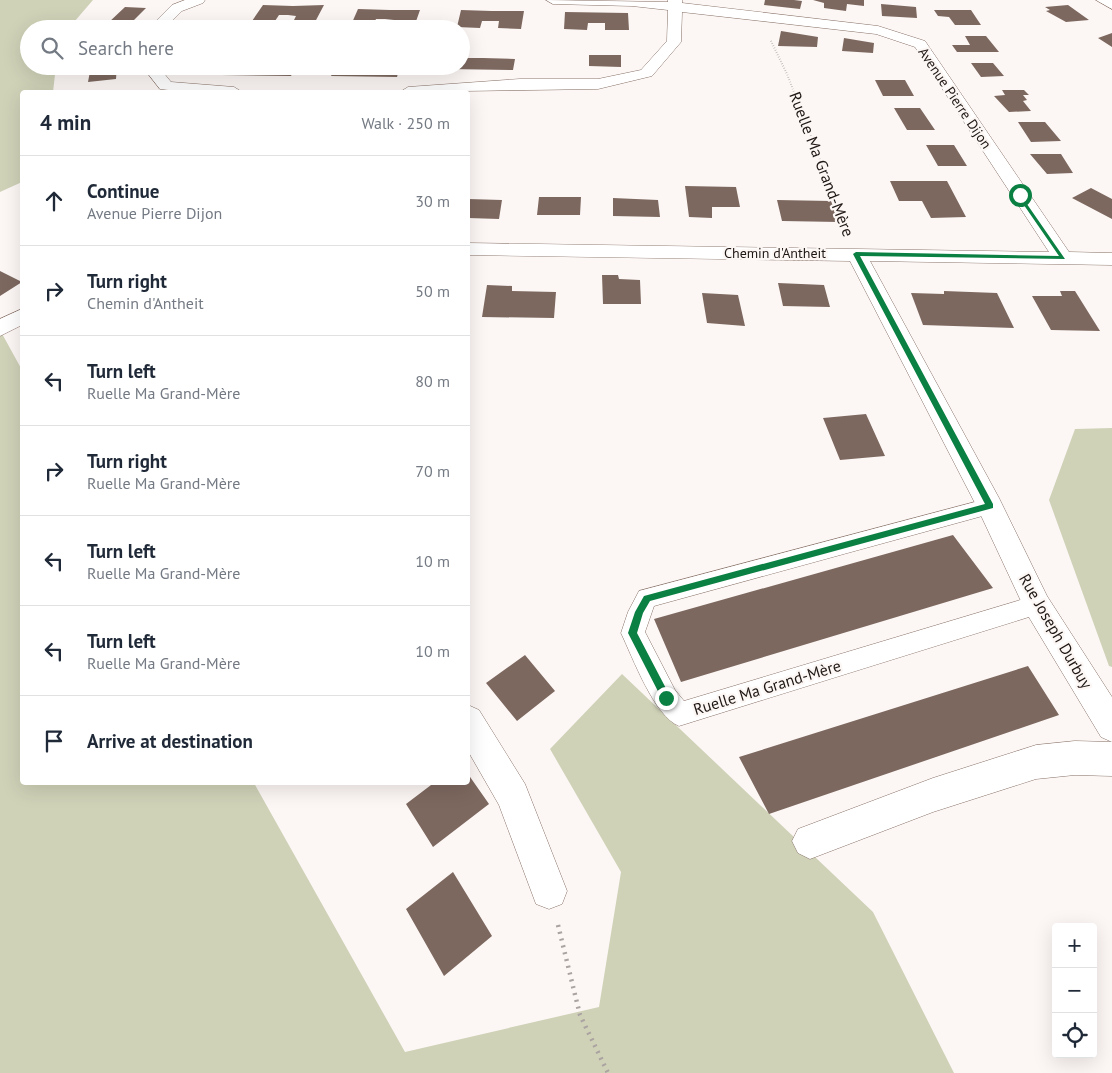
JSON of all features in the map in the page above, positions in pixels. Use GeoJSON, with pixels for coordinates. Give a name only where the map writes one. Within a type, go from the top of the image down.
{"type":"FeatureCollection","features":[{"type":"Feature","properties":{"kind":"street"},"geometry":{"type":"LineString","coordinates":[[164,20],[177,8],[198,0]]}},
{"type":"Feature","properties":{"kind":"street","name":"Avenue Pierre Dijon"},"geometry":{"type":"LineString","coordinates":[[554,0],[675,3],[878,30],[920,44],[1063,258]]}},
{"type":"Feature","properties":{"kind":"street"},"geometry":{"type":"LineString","coordinates":[[1103,0],[1112,5]]}},
{"type":"Feature","properties":{"kind":"street"},"geometry":{"type":"LineString","coordinates":[[436,90],[520,84],[598,84],[646,73],[674,42],[675,3]]}},
{"type":"Feature","properties":{"kind":"street"},"geometry":{"type":"LineString","coordinates":[[157,75],[166,86],[211,90]]}},
{"type":"Feature","properties":{"kind":"street","name":"Chemin d'Antheit"},"geometry":{"type":"LineString","coordinates":[[470,249],[856,254],[1112,260]]}},
{"type":"Feature","properties":{"kind":"street","name":"Ruelle Ma Grand-Mère"},"geometry":{"type":"LineString","coordinates":[[856,254],[990,506]]}},
{"type":"Feature","properties":{"kind":"street"},"geometry":{"type":"LineString","coordinates":[[0,329],[20,317]]}},
{"type":"Feature","properties":{"kind":"street","name":"Rue Joseph Durbuy"},"geometry":{"type":"LineString","coordinates":[[990,506],[1037,605],[1112,726]]}},
{"type":"Feature","properties":{"kind":"street"},"geometry":{"type":"LineString","coordinates":[[470,724],[513,796],[549,891]]}},
{"type":"Feature","properties":{"kind":"street"},"geometry":{"type":"LineString","coordinates":[[810,841],[933,795],[1036,762],[1075,758],[1112,760]]}},
{"type":"Feature","properties":{"kind":"lane","name":"Ruelle Ma Grand-Mère"},"geometry":{"type":"LineString","coordinates":[[990,506],[647,598],[639,612],[633,633],[666,698],[679,714],[1037,605]]}},
{"type":"Feature","properties":{"kind":"path","name":"Ruelle Ma Grand-Mère"},"geometry":{"type":"LineString","coordinates":[[758,15],[787,74],[856,254]]}},
{"type":"Feature","properties":{"kind":"path"},"geometry":{"type":"LineString","coordinates":[[549,891],[580,1015],[608,1073]]}},
{"type":"Feature","properties":{"kind":"green space"},"geometry":{"type":"Polygon","coordinates":[[[0,0],[93,0],[76,20],[20,20],[20,75],[55,75],[53,90],[20,90],[20,183],[0,192],[0,0]]]}},
{"type":"Feature","properties":{"kind":"green space"},"geometry":{"type":"Polygon","coordinates":[[[0,330],[20,366],[20,785],[255,785],[405,1052],[599,1007],[621,872],[550,749],[622,674],[873,912],[954,1073],[0,1073],[0,330]]]}},
{"type":"Feature","properties":{"kind":"green space"},"geometry":{"type":"Polygon","coordinates":[[[1112,428],[1112,667],[1109,666],[1049,500],[1075,429],[1112,428]]]}},
{"type":"Feature","properties":{"kind":"building"},"geometry":{"type":"Polygon","coordinates":[[[765,0],[802,1],[800,9],[764,5],[765,0]]]}},
{"type":"Feature","properties":{"kind":"building"},"geometry":{"type":"Polygon","coordinates":[[[813,0],[864,0],[864,6],[847,4],[846,11],[824,8],[824,3],[813,0]]]}},
{"type":"Feature","properties":{"kind":"building"},"geometry":{"type":"Polygon","coordinates":[[[881,4],[916,7],[917,18],[882,16],[881,4]]]}},
{"type":"Feature","properties":{"kind":"building"},"geometry":{"type":"Polygon","coordinates":[[[263,5],[324,5],[316,20],[294,20],[296,16],[279,15],[276,20],[253,20],[263,5]]]}},
{"type":"Feature","properties":{"kind":"building"},"geometry":{"type":"Polygon","coordinates":[[[1068,5],[1089,20],[1066,22],[1046,11],[1050,10],[1045,7],[1068,5]]]}},
{"type":"Feature","properties":{"kind":"building"},"geometry":{"type":"Polygon","coordinates":[[[125,7],[146,8],[134,20],[111,20],[125,7]]]}},
{"type":"Feature","properties":{"kind":"building"},"geometry":{"type":"Polygon","coordinates":[[[358,9],[420,10],[416,20],[353,20],[358,9]]]}},
{"type":"Feature","properties":{"kind":"building"},"geometry":{"type":"Polygon","coordinates":[[[461,10],[524,11],[521,29],[498,28],[499,21],[482,21],[480,28],[470,28],[470,20],[459,20],[461,10]]]}},
{"type":"Feature","properties":{"kind":"building"},"geometry":{"type":"Polygon","coordinates":[[[934,10],[971,10],[981,25],[955,25],[949,17],[938,16],[934,10]]]}},
{"type":"Feature","properties":{"kind":"building"},"geometry":{"type":"Polygon","coordinates":[[[565,12],[628,13],[629,30],[605,30],[605,23],[588,23],[587,30],[564,29],[565,12]]]}},
{"type":"Feature","properties":{"kind":"building"},"geometry":{"type":"Polygon","coordinates":[[[781,31],[818,37],[817,47],[778,46],[781,31]]]}},
{"type":"Feature","properties":{"kind":"building"},"geometry":{"type":"Polygon","coordinates":[[[1112,33],[1112,47],[1098,38],[1112,33]]]}},
{"type":"Feature","properties":{"kind":"building"},"geometry":{"type":"Polygon","coordinates":[[[965,36],[986,36],[999,52],[957,52],[952,45],[970,45],[965,36]]]}},
{"type":"Feature","properties":{"kind":"building"},"geometry":{"type":"Polygon","coordinates":[[[844,38],[874,43],[873,53],[842,51],[844,38]]]}},
{"type":"Feature","properties":{"kind":"building"},"geometry":{"type":"Polygon","coordinates":[[[589,55],[621,55],[621,67],[589,66],[589,55]]]}},
{"type":"Feature","properties":{"kind":"building"},"geometry":{"type":"Polygon","coordinates":[[[470,58],[515,59],[513,70],[470,69],[470,58]]]}},
{"type":"Feature","properties":{"kind":"building"},"geometry":{"type":"Polygon","coordinates":[[[971,63],[993,63],[1004,76],[981,77],[971,63]]]}},
{"type":"Feature","properties":{"kind":"building"},"geometry":{"type":"Polygon","coordinates":[[[89,75],[116,75],[116,79],[88,82],[89,75]]]}},
{"type":"Feature","properties":{"kind":"building"},"geometry":{"type":"Polygon","coordinates":[[[221,75],[292,75],[291,76],[221,75]]]}},
{"type":"Feature","properties":{"kind":"building"},"geometry":{"type":"Polygon","coordinates":[[[332,75],[398,75],[397,77],[332,75]]]}},
{"type":"Feature","properties":{"kind":"building"},"geometry":{"type":"Polygon","coordinates":[[[875,80],[905,80],[914,96],[883,96],[875,80]]]}},
{"type":"Feature","properties":{"kind":"building"},"geometry":{"type":"Polygon","coordinates":[[[1002,90],[1024,90],[1029,95],[1023,95],[1027,100],[1023,101],[1031,111],[1009,112],[994,96],[1005,95],[1002,90]]]}},
{"type":"Feature","properties":{"kind":"building"},"geometry":{"type":"Polygon","coordinates":[[[894,108],[920,108],[935,130],[907,130],[894,108]]]}},
{"type":"Feature","properties":{"kind":"building"},"geometry":{"type":"Polygon","coordinates":[[[1018,122],[1045,122],[1061,141],[1031,142],[1018,122]]]}},
{"type":"Feature","properties":{"kind":"building"},"geometry":{"type":"Polygon","coordinates":[[[926,145],[954,145],[967,166],[938,166],[926,145]]]}},
{"type":"Feature","properties":{"kind":"building"},"geometry":{"type":"Polygon","coordinates":[[[1030,154],[1061,154],[1073,173],[1047,174],[1030,154]]]}},
{"type":"Feature","properties":{"kind":"building"},"geometry":{"type":"Polygon","coordinates":[[[890,181],[947,181],[966,217],[931,218],[922,201],[899,201],[890,181]]]}},
{"type":"Feature","properties":{"kind":"building"},"geometry":{"type":"Polygon","coordinates":[[[685,186],[736,187],[740,207],[712,207],[712,218],[689,217],[685,186]]]}},
{"type":"Feature","properties":{"kind":"building"},"geometry":{"type":"Polygon","coordinates":[[[1091,188],[1112,199],[1112,219],[1072,198],[1091,188]]]}},
{"type":"Feature","properties":{"kind":"building"},"geometry":{"type":"Polygon","coordinates":[[[539,197],[581,197],[580,215],[537,215],[539,197]]]}},
{"type":"Feature","properties":{"kind":"building"},"geometry":{"type":"Polygon","coordinates":[[[613,198],[658,200],[660,217],[613,216],[613,198]]]}},
{"type":"Feature","properties":{"kind":"building"},"geometry":{"type":"Polygon","coordinates":[[[470,199],[502,200],[499,219],[470,218],[470,199]]]}},
{"type":"Feature","properties":{"kind":"building"},"geometry":{"type":"Polygon","coordinates":[[[777,200],[831,201],[839,222],[782,221],[777,200]]]}},
{"type":"Feature","properties":{"kind":"building"},"geometry":{"type":"Polygon","coordinates":[[[0,271],[20,281],[20,283],[0,296],[0,271]]]}},
{"type":"Feature","properties":{"kind":"building"},"geometry":{"type":"Polygon","coordinates":[[[602,275],[618,275],[619,279],[640,280],[641,304],[603,304],[602,275]]]}},
{"type":"Feature","properties":{"kind":"building"},"geometry":{"type":"Polygon","coordinates":[[[778,283],[824,285],[830,307],[783,306],[778,283]]]}},
{"type":"Feature","properties":{"kind":"building"},"geometry":{"type":"Polygon","coordinates":[[[487,285],[512,286],[512,291],[556,292],[554,318],[482,317],[487,285]]]}},
{"type":"Feature","properties":{"kind":"building"},"geometry":{"type":"Polygon","coordinates":[[[944,291],[997,293],[1014,328],[923,325],[911,293],[944,294],[944,291]]]}},
{"type":"Feature","properties":{"kind":"building"},"geometry":{"type":"Polygon","coordinates":[[[1060,291],[1075,291],[1100,331],[1051,330],[1032,296],[1062,296],[1060,291]]]}},
{"type":"Feature","properties":{"kind":"building"},"geometry":{"type":"Polygon","coordinates":[[[702,293],[738,295],[745,326],[707,323],[702,293]]]}},
{"type":"Feature","properties":{"kind":"building"},"geometry":{"type":"Polygon","coordinates":[[[866,414],[885,456],[840,460],[823,418],[866,414]]]}},
{"type":"Feature","properties":{"kind":"building"},"geometry":{"type":"Polygon","coordinates":[[[953,535],[993,588],[681,682],[654,619],[953,535]]]}},
{"type":"Feature","properties":{"kind":"building"},"geometry":{"type":"Polygon","coordinates":[[[525,655],[555,691],[517,721],[486,683],[525,655]]]}},
{"type":"Feature","properties":{"kind":"building"},"geometry":{"type":"Polygon","coordinates":[[[1028,666],[1059,715],[769,814],[739,757],[1028,666]]]}},
{"type":"Feature","properties":{"kind":"building"},"geometry":{"type":"Polygon","coordinates":[[[470,777],[489,804],[433,847],[406,804],[431,785],[470,785],[470,777]]]}},
{"type":"Feature","properties":{"kind":"building"},"geometry":{"type":"Polygon","coordinates":[[[453,872],[492,936],[444,976],[406,909],[453,872]]]}},
{"type":"Feature","properties":{"kind":"route"},"geometry":{"type":"LineString","coordinates":[[666,698],[633,633],[639,612],[647,598],[990,506],[856,254],[1063,258],[1020,195]]}}]}
